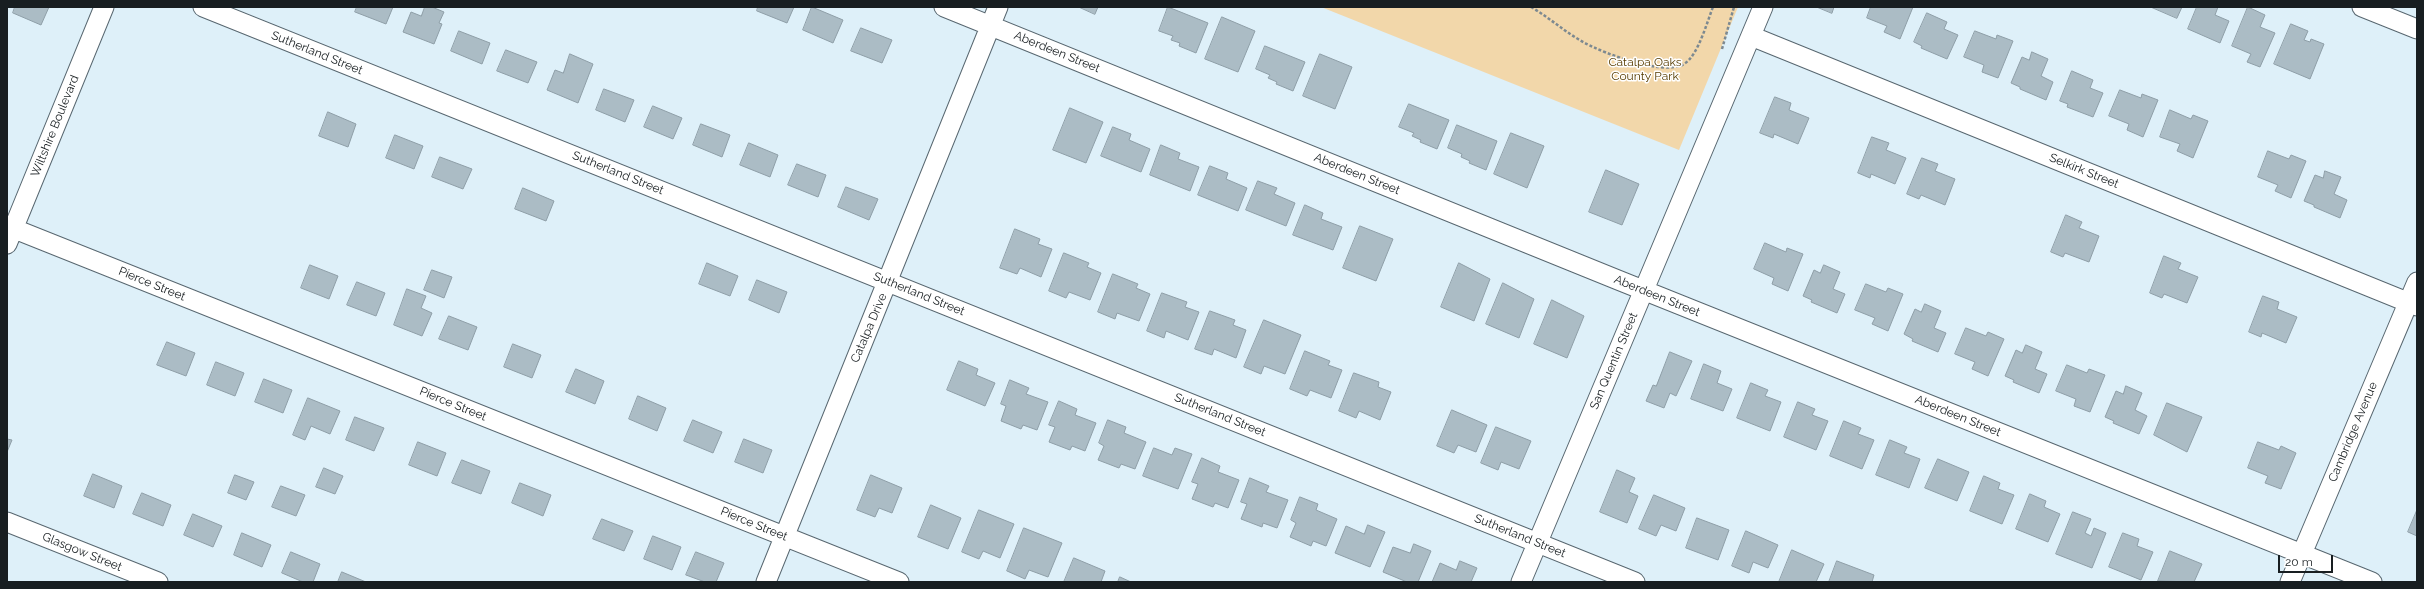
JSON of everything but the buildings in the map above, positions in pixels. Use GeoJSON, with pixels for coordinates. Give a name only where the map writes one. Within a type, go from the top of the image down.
{"type":"FeatureCollection","features":[{"type":"Feature","properties":{"kind":"street","name":"Wiltshire Boulevard"},"geometry":{"type":"LineString","coordinates":[[9,233],[104,7]]}},
{"type":"Feature","properties":{"kind":"street","name":"Sutherland Street"},"geometry":{"type":"LineString","coordinates":[[203,7],[1634,582]]}},
{"type":"Feature","properties":{"kind":"street","name":"Aberdeen Street"},"geometry":{"type":"LineString","coordinates":[[944,7],[1644,291],[2372,582]]}},
{"type":"Feature","properties":{"kind":"street","name":"Catalpa Drive"},"geometry":{"type":"LineString","coordinates":[[766,582],[998,7]]}},
{"type":"Feature","properties":{"kind":"street","name":"San Quentin Street"},"geometry":{"type":"LineString","coordinates":[[1521,582],[1763,7]]}},
{"type":"Feature","properties":{"kind":"street"},"geometry":{"type":"LineString","coordinates":[[2362,7],[2417,29]]}},
{"type":"Feature","properties":{"kind":"street","name":"Selkirk Street"},"geometry":{"type":"LineString","coordinates":[[1751,36],[2413,304]]}},
{"type":"Feature","properties":{"kind":"street","name":"Pierce Street"},"geometry":{"type":"LineString","coordinates":[[9,233],[899,582]]}},
{"type":"Feature","properties":{"kind":"street","name":"Cambridge Avenue"},"geometry":{"type":"LineString","coordinates":[[2290,582],[2413,304],[2417,282]]}},
{"type":"Feature","properties":{"kind":"street","name":"Glasgow Street"},"geometry":{"type":"LineString","coordinates":[[7,522],[158,582]]}},
{"type":"Feature","properties":{"kind":"path"},"geometry":{"type":"LineString","coordinates":[[1531,7],[1584,43],[1645,65],[1660,67],[1684,64],[1692,57],[1713,7]]}},
{"type":"Feature","properties":{"kind":"path"},"geometry":{"type":"LineString","coordinates":[[1722,49],[1734,7]]}},
{"type":"Feature","properties":{"kind":"green space","name":"Catalpa Oaks County Park"},"geometry":{"type":"Polygon","coordinates":[[[1321,7],[1738,7],[1679,150],[1321,7]]]}}]}
